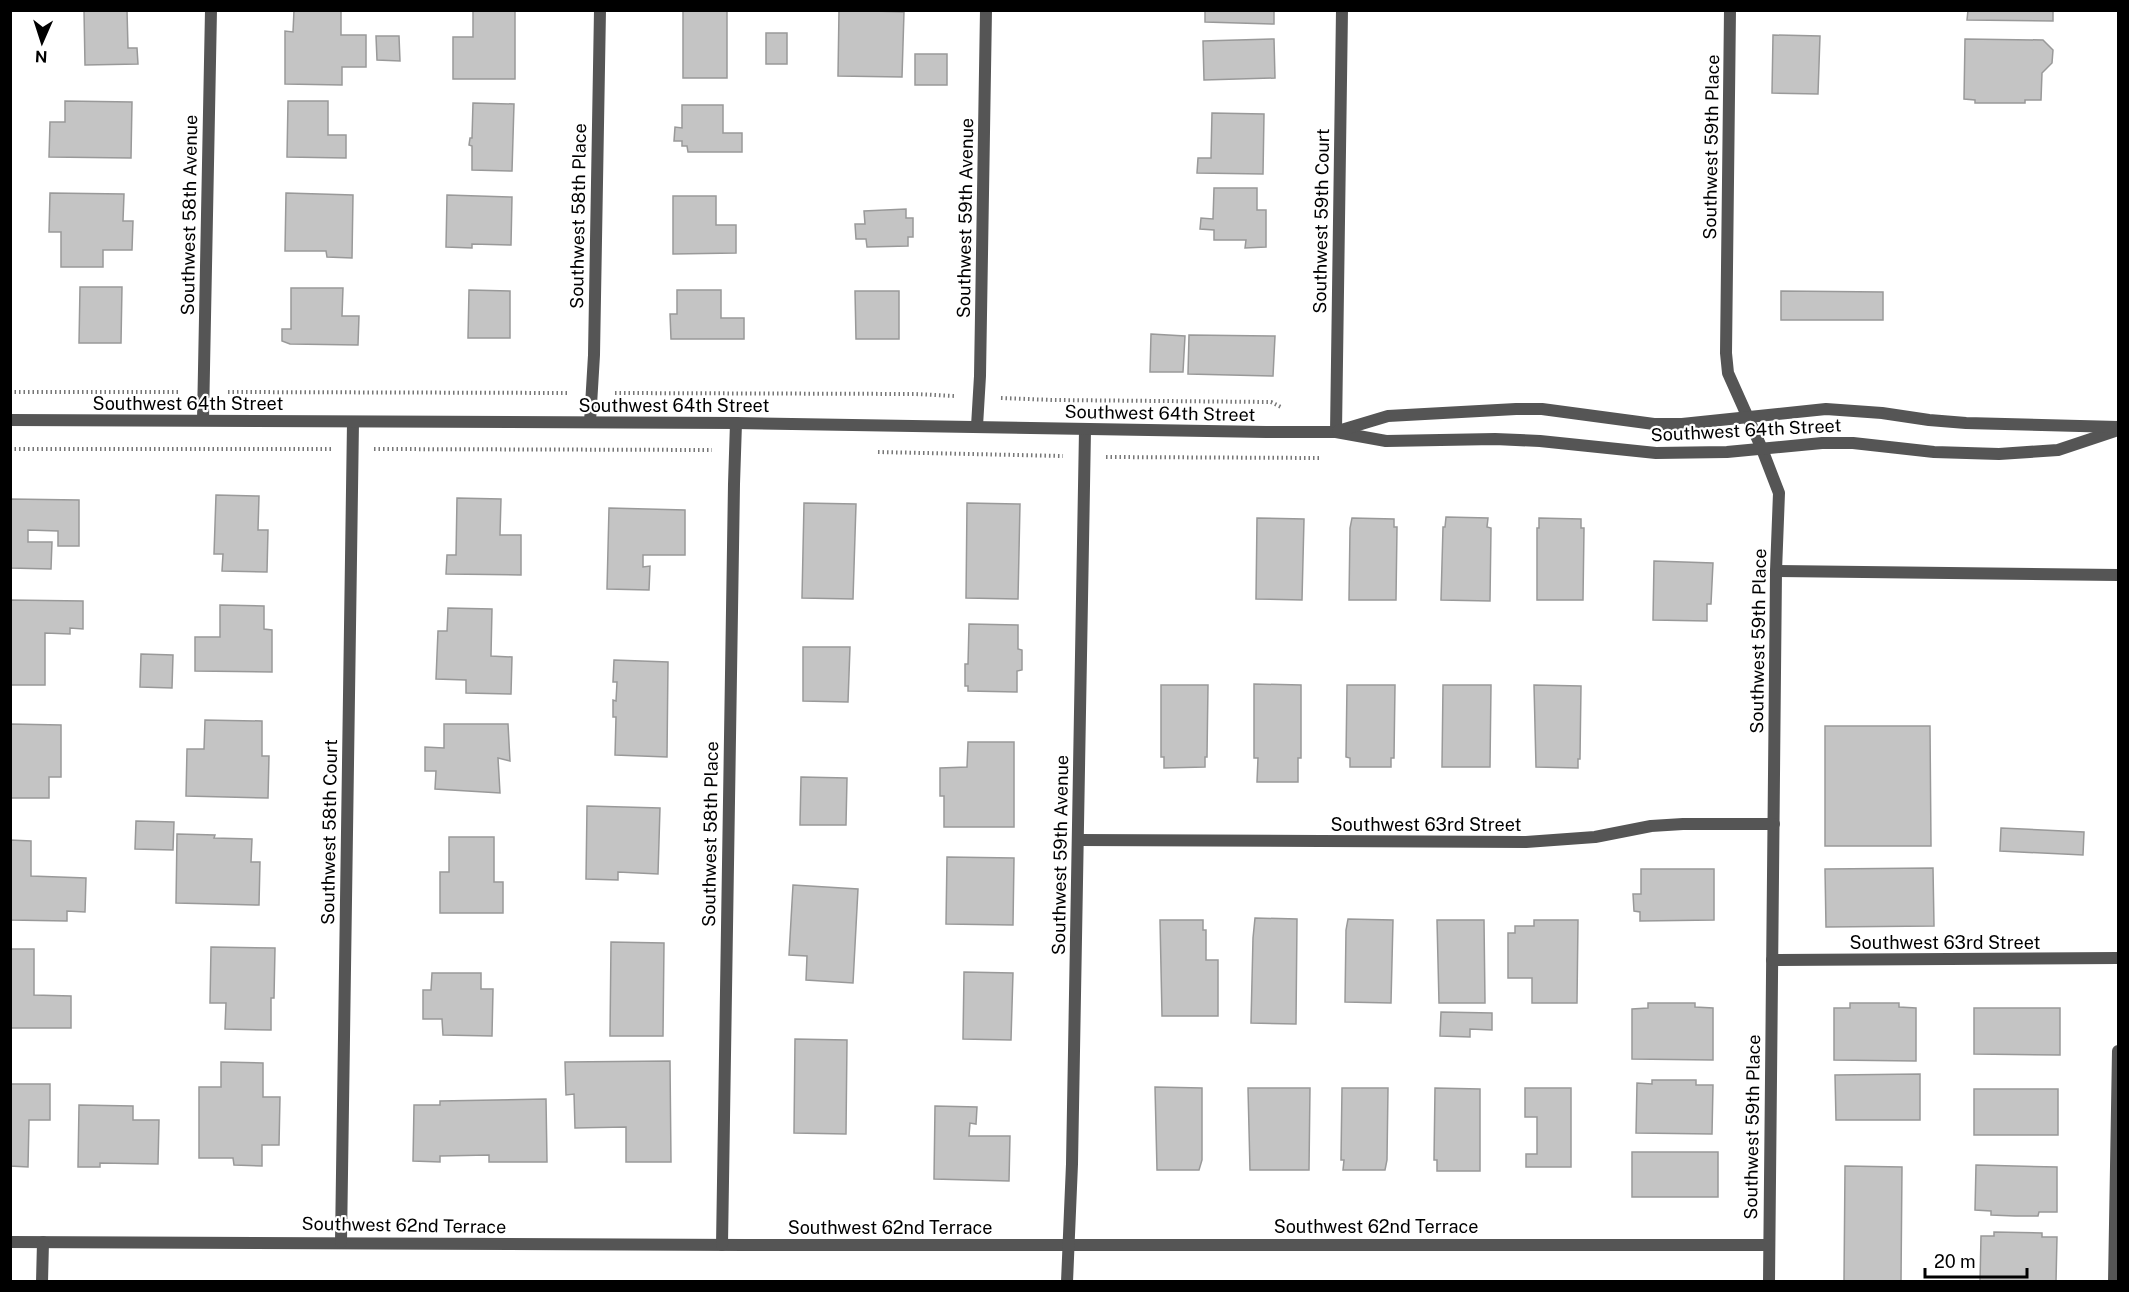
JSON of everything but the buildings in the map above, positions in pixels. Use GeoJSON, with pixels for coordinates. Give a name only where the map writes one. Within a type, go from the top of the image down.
{"type":"FeatureCollection","features":[{"type":"Feature","properties":{"kind":"street","name":"Southwest 58th Avenue"},"geometry":{"type":"LineString","coordinates":[[203,420],[211,10]]}},
{"type":"Feature","properties":{"kind":"street","name":"Southwest 58th Place"},"geometry":{"type":"LineString","coordinates":[[590,422],[594,356],[600,10]]}},
{"type":"Feature","properties":{"kind":"street","name":"Southwest 59th Avenue"},"geometry":{"type":"LineString","coordinates":[[977,426],[987,10]]}},
{"type":"Feature","properties":{"kind":"street","name":"Southwest 59th Court"},"geometry":{"type":"LineString","coordinates":[[1336,432],[1342,10]]}},
{"type":"Feature","properties":{"kind":"street","name":"Southwest 59th Place"},"geometry":{"type":"LineString","coordinates":[[1730,10],[1726,353],[1728,373],[1779,493],[1776,571],[1769,1281]]}},
{"type":"Feature","properties":{"kind":"street","name":"Southwest 64th Street"},"geometry":{"type":"LineString","coordinates":[[1336,432],[1388,416],[1480,410],[1542,409],[1654,424],[1682,424],[1826,409],[1966,423],[2118,429]]}},
{"type":"Feature","properties":{"kind":"street","name":"Southwest 64th Street"},"geometry":{"type":"LineString","coordinates":[[10,420],[736,423],[1336,432],[1386,441],[1495,439],[1540,441],[1656,453],[1727,452],[1853,443],[1966,454],[2028,453],[2058,450],[2118,429]]}},
{"type":"Feature","properties":{"kind":"street","name":"Southwest 58th Court"},"geometry":{"type":"LineString","coordinates":[[341,1242],[353,422]]}},
{"type":"Feature","properties":{"kind":"street","name":"Southwest 58th Place"},"geometry":{"type":"LineString","coordinates":[[722,1245],[736,423]]}},
{"type":"Feature","properties":{"kind":"street","name":"Southwest 59th Avenue"},"geometry":{"type":"LineString","coordinates":[[1067,1281],[1072,1164],[1085,430]]}},
{"type":"Feature","properties":{"kind":"street"},"geometry":{"type":"LineString","coordinates":[[1776,571],[2118,575]]}},
{"type":"Feature","properties":{"kind":"street","name":"Southwest 63rd Street"},"geometry":{"type":"LineString","coordinates":[[1078,840],[1488,843],[1567,840],[1651,826],[1773,824]]}},
{"type":"Feature","properties":{"kind":"street","name":"Southwest 63rd Street"},"geometry":{"type":"LineString","coordinates":[[1772,960],[2118,958]]}},
{"type":"Feature","properties":{"kind":"street"},"geometry":{"type":"LineString","coordinates":[[2114,1281],[2118,1051]]}},
{"type":"Feature","properties":{"kind":"street","name":"Southwest 62nd Terrace"},"geometry":{"type":"LineString","coordinates":[[10,1242],[1769,1245]]}},
{"type":"Feature","properties":{"kind":"street"},"geometry":{"type":"LineString","coordinates":[[42,1281],[43,1242]]}},
{"type":"Feature","properties":{"kind":"path"},"geometry":{"type":"LineString","coordinates":[[10,392],[532,393]]}},
{"type":"Feature","properties":{"kind":"path"},"geometry":{"type":"LineString","coordinates":[[664,393],[915,394]]}},
{"type":"Feature","properties":{"kind":"path"},"geometry":{"type":"LineString","coordinates":[[10,449],[285,449]]}},
{"type":"Feature","properties":{"kind":"path"},"geometry":{"type":"LineString","coordinates":[[419,449],[658,450]]}},
{"type":"Feature","properties":{"kind":"path"},"geometry":{"type":"LineString","coordinates":[[866,451],[1022,456]]}}]}
